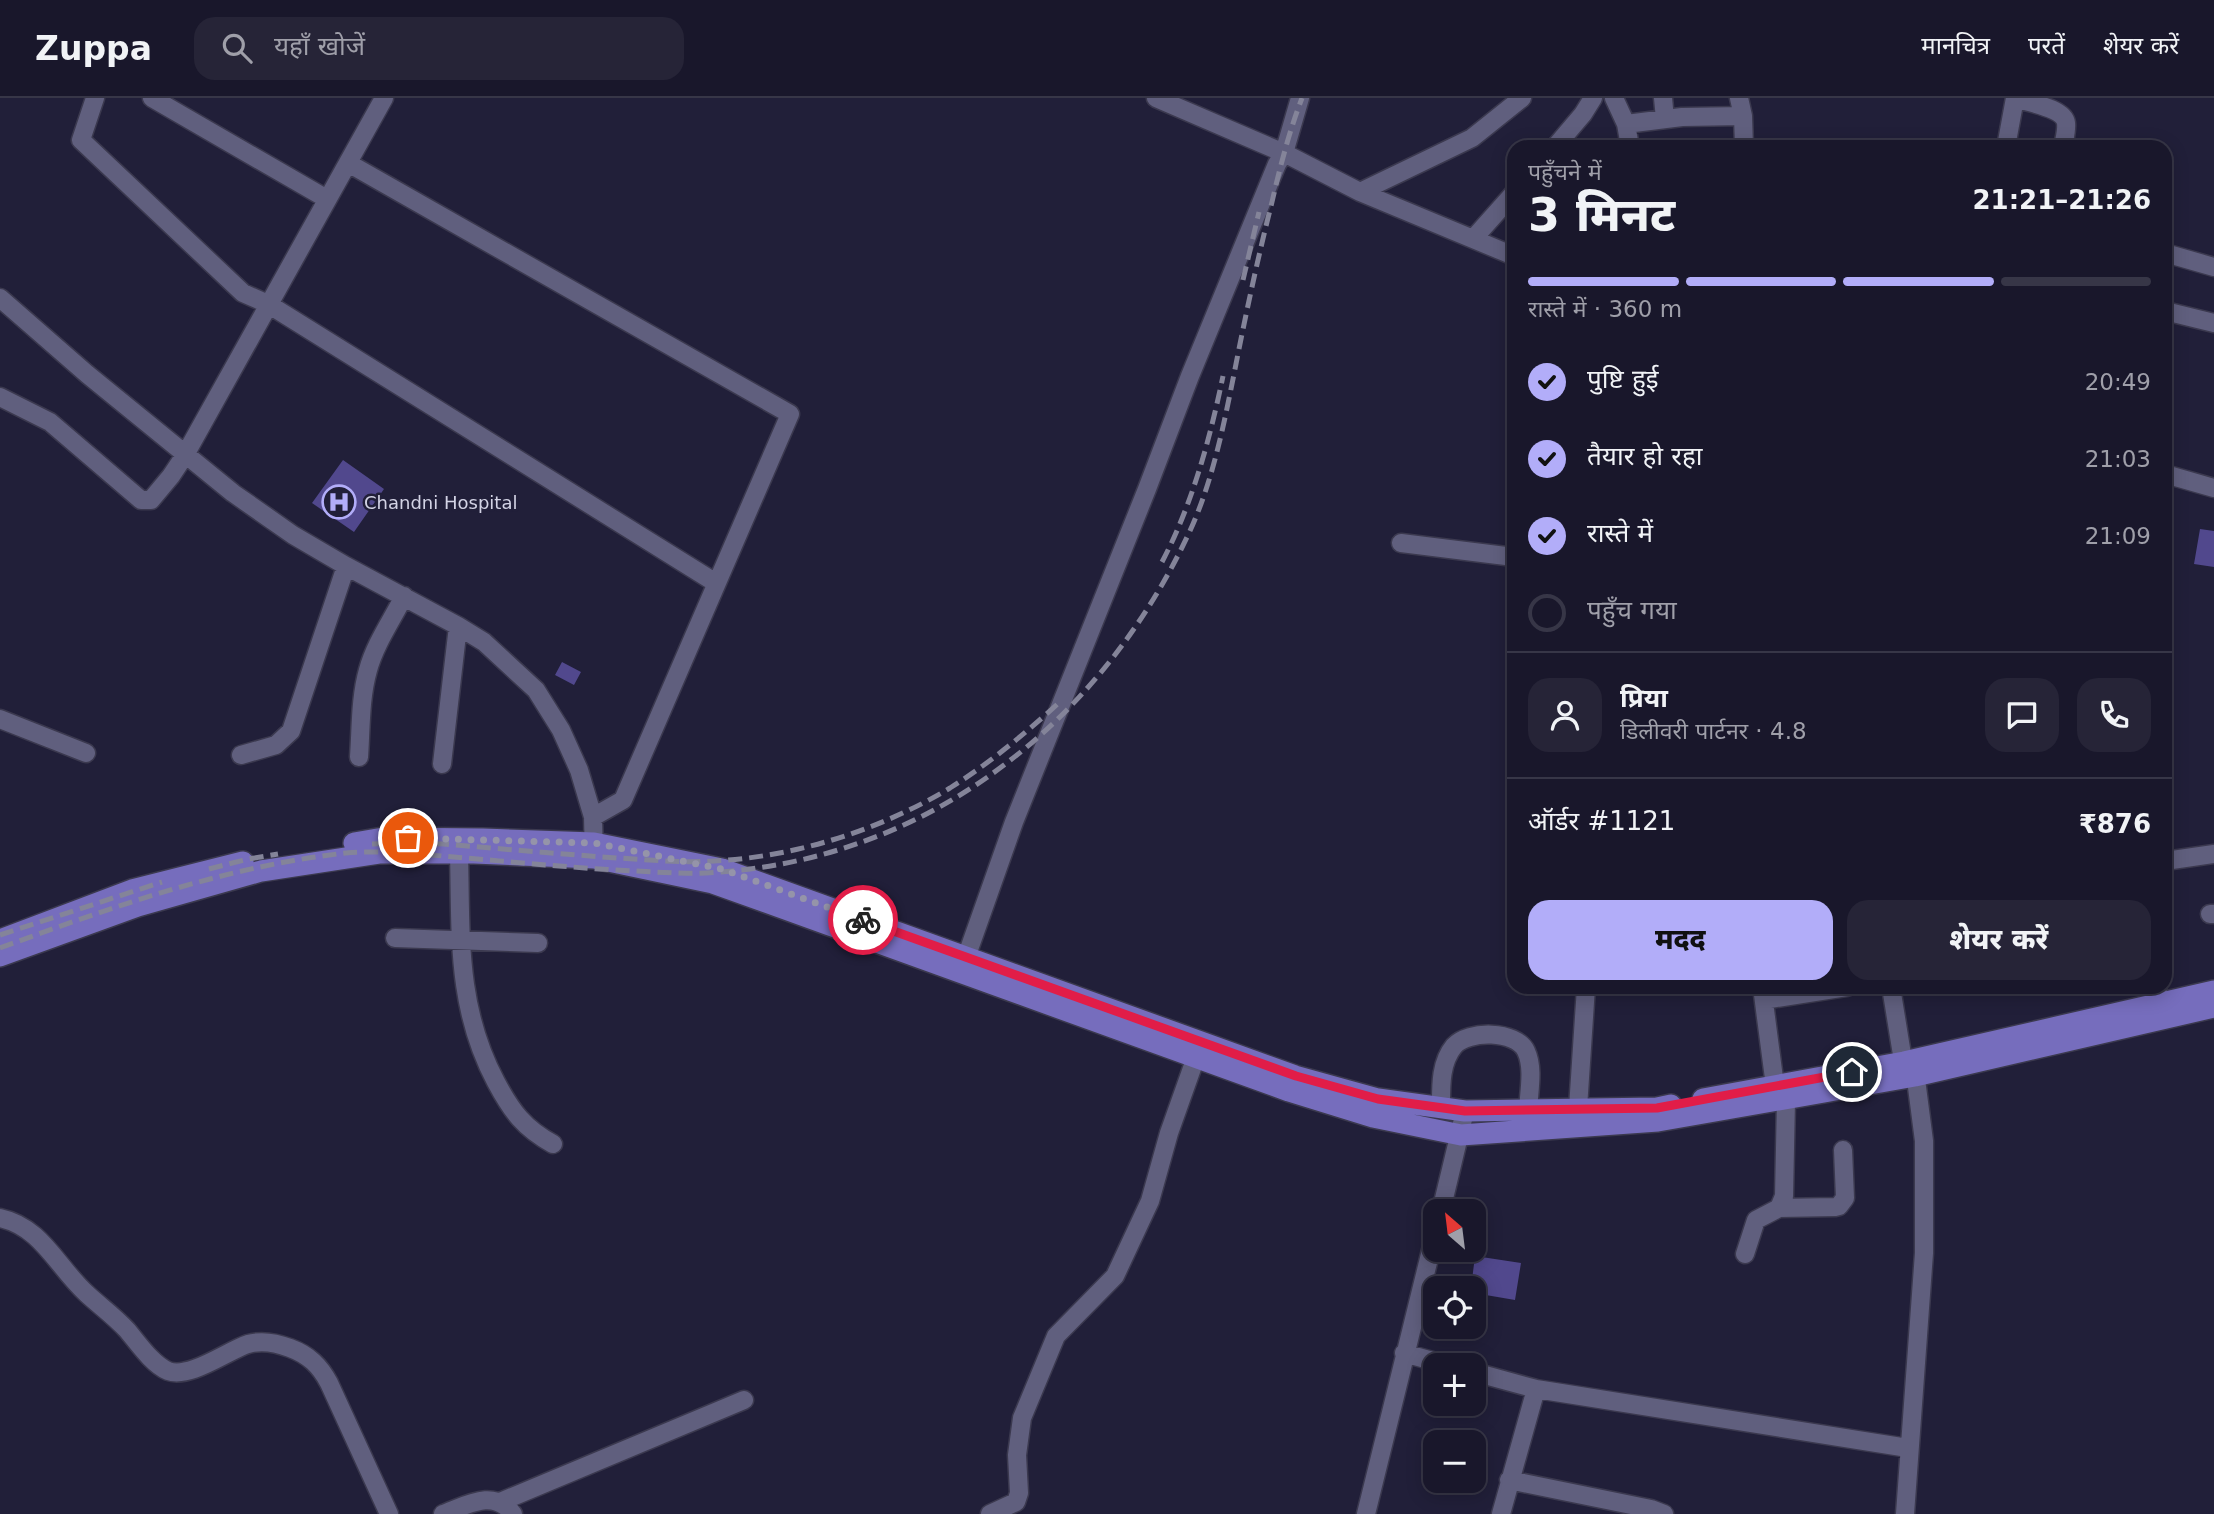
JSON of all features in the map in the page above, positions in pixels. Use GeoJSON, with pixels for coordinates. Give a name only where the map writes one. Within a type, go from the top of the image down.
{"type":"FeatureCollection","features":[{"type":"Feature","properties":{"kind":"main road"},"geometry":{"type":"LineString","coordinates":[[0,940],[132,891],[257,858],[383,838],[483,839],[594,850],[713,883],[964,965],[1168,1039],[1378,1099],[1465,1111],[1528,1110],[1579,1118],[1658,1121],[1781,1093],[2214,1007]]}},
{"type":"Feature","properties":{"kind":"main road"},"geometry":{"type":"LineString","coordinates":[[0,956],[138,906],[261,871],[379,853],[594,850]]}},
{"type":"Feature","properties":{"kind":"main road"},"geometry":{"type":"LineString","coordinates":[[2172,993],[2214,991]]}},
{"type":"Feature","properties":{"kind":"main road"},"geometry":{"type":"LineString","coordinates":[[1909,1069],[2158,994]]}},
{"type":"Feature","properties":{"kind":"main road"},"geometry":{"type":"LineString","coordinates":[[1168,1039],[1196,1057],[1289,1091],[1373,1117],[1461,1135],[1579,1118]]}},
{"type":"Feature","properties":{"kind":"street"},"geometry":{"type":"LineString","coordinates":[[95,98],[80,140],[243,293],[268,304],[716,583]]}},
{"type":"Feature","properties":{"kind":"street"},"geometry":{"type":"LineString","coordinates":[[152,98],[327,200]]}},
{"type":"Feature","properties":{"kind":"street"},"geometry":{"type":"LineString","coordinates":[[0,397],[50,422],[145,501],[154,497],[185,455],[384,98]]}},
{"type":"Feature","properties":{"kind":"street"},"geometry":{"type":"LineString","coordinates":[[1156,98],[1284,153],[1360,192],[1507,253]]}},
{"type":"Feature","properties":{"kind":"street"},"geometry":{"type":"LineString","coordinates":[[964,965],[1034,770],[1190,376],[1284,153],[1300,98]]}},
{"type":"Feature","properties":{"kind":"street"},"geometry":{"type":"LineString","coordinates":[[1360,192],[1472,138],[1522,98]]}},
{"type":"Feature","properties":{"kind":"street"},"geometry":{"type":"LineString","coordinates":[[1561,140],[1593,98]]}},
{"type":"Feature","properties":{"kind":"street"},"geometry":{"type":"LineString","coordinates":[[1614,98],[1626,124],[1629,140]]}},
{"type":"Feature","properties":{"kind":"street"},"geometry":{"type":"LineString","coordinates":[[1663,98],[1665,119]]}},
{"type":"Feature","properties":{"kind":"street"},"geometry":{"type":"LineString","coordinates":[[2007,140],[2015,98],[2052,109],[2064,116],[2064,140]]}},
{"type":"Feature","properties":{"kind":"street"},"geometry":{"type":"LineString","coordinates":[[1626,124],[1741,107],[1743,140]]}},
{"type":"Feature","properties":{"kind":"street"},"geometry":{"type":"LineString","coordinates":[[348,163],[790,414],[622,800],[593,817]]}},
{"type":"Feature","properties":{"kind":"street"},"geometry":{"type":"LineString","coordinates":[[1473,239],[1507,201]]}},
{"type":"Feature","properties":{"kind":"street"},"geometry":{"type":"LineString","coordinates":[[2172,255],[2214,267]]}},
{"type":"Feature","properties":{"kind":"street"},"geometry":{"type":"LineString","coordinates":[[0,298],[185,455],[253,507],[293,535],[346,566],[458,625],[484,642],[536,690],[561,730],[579,770],[593,817],[594,850]]}},
{"type":"Feature","properties":{"kind":"street"},"geometry":{"type":"LineString","coordinates":[[2172,314],[2214,323]]}},
{"type":"Feature","properties":{"kind":"street"},"geometry":{"type":"LineString","coordinates":[[2172,476],[2214,488]]}},
{"type":"Feature","properties":{"kind":"street"},"geometry":{"type":"LineString","coordinates":[[1401,543],[1507,556]]}},
{"type":"Feature","properties":{"kind":"street"},"geometry":{"type":"LineString","coordinates":[[241,755],[276,746],[291,731],[346,566]]}},
{"type":"Feature","properties":{"kind":"street"},"geometry":{"type":"LineString","coordinates":[[359,757],[368,670],[404,596]]}},
{"type":"Feature","properties":{"kind":"street"},"geometry":{"type":"LineString","coordinates":[[442,764],[458,625]]}},
{"type":"Feature","properties":{"kind":"street"},"geometry":{"type":"LineString","coordinates":[[0,719],[86,753]]}},
{"type":"Feature","properties":{"kind":"street"},"geometry":{"type":"LineString","coordinates":[[459,853],[459,940],[466,996],[479,1046],[512,1110],[523,1124],[554,1144]]}},
{"type":"Feature","properties":{"kind":"street"},"geometry":{"type":"LineString","coordinates":[[2172,860],[2214,854]]}},
{"type":"Feature","properties":{"kind":"street"},"geometry":{"type":"LineString","coordinates":[[396,938],[538,943]]}},
{"type":"Feature","properties":{"kind":"street"},"geometry":{"type":"LineString","coordinates":[[1579,1118],[1586,994]]}},
{"type":"Feature","properties":{"kind":"street"},"geometry":{"type":"LineString","coordinates":[[1763,994],[1781,1093],[1784,1196],[1779,1208]]}},
{"type":"Feature","properties":{"kind":"street"},"geometry":{"type":"LineString","coordinates":[[1893,994],[1924,1141],[1924,1253],[1905,1514]]}},
{"type":"Feature","properties":{"kind":"street"},"geometry":{"type":"LineString","coordinates":[[1441,1108],[1441,1076],[1452,1048],[1462,1038],[1477,1035],[1512,1037],[1525,1048],[1530,1062],[1528,1110]]}},
{"type":"Feature","properties":{"kind":"street"},"geometry":{"type":"LineString","coordinates":[[990,1514],[1016,1502],[1019,1493],[1017,1455],[1022,1418],[1056,1336],[1115,1276],[1150,1201],[1169,1133],[1196,1057]]}},
{"type":"Feature","properties":{"kind":"street"},"geometry":{"type":"LineString","coordinates":[[1444,1199],[1465,1111]]}},
{"type":"Feature","properties":{"kind":"street"},"geometry":{"type":"LineString","coordinates":[[1745,1254],[1756,1220],[1779,1208],[1839,1206],[1845,1198],[1843,1150]]}},
{"type":"Feature","properties":{"kind":"street"},"geometry":{"type":"LineString","coordinates":[[0,1218],[33,1233],[87,1295],[112,1314],[157,1363],[168,1370],[178,1373],[191,1370],[248,1344],[259,1343],[298,1351],[316,1363],[329,1383],[389,1514]]}},
{"type":"Feature","properties":{"kind":"street"},"geometry":{"type":"LineString","coordinates":[[1366,1514],[1428,1262]]}},
{"type":"Feature","properties":{"kind":"street"},"geometry":{"type":"LineString","coordinates":[[1404,1353],[1423,1358]]}},
{"type":"Feature","properties":{"kind":"street"},"geometry":{"type":"LineString","coordinates":[[1486,1375],[1536,1389],[1908,1448]]}},
{"type":"Feature","properties":{"kind":"street"},"geometry":{"type":"LineString","coordinates":[[1501,1514],[1536,1389]]}},
{"type":"Feature","properties":{"kind":"street"},"geometry":{"type":"LineString","coordinates":[[443,1514],[484,1499],[506,1508],[744,1400]]}},
{"type":"Feature","properties":{"kind":"street"},"geometry":{"type":"LineString","coordinates":[[1509,1480],[1664,1514]]}},
{"type":"Feature","properties":{"kind":"building"},"geometry":{"type":"Polygon","coordinates":[[[343,460],[384,489],[354,532],[312,503],[343,460]]]}},
{"type":"Feature","properties":{"kind":"building"},"geometry":{"type":"Polygon","coordinates":[[[2200,529],[2214,531],[2214,567],[2194,564],[2200,529]]]}},
{"type":"Feature","properties":{"kind":"building"},"geometry":{"type":"Polygon","coordinates":[[[562,662],[581,672],[574,685],[555,675],[562,662]]]}},
{"type":"Feature","properties":{"kind":"building"},"geometry":{"type":"Polygon","coordinates":[[[1486,1258],[1521,1263],[1515,1300],[1486,1295],[1486,1276],[1472,1276],[1474,1262],[1486,1262],[1486,1258]]]}},
{"type":"Feature","properties":{"kind":"railway"},"geometry":{"type":"LineString","coordinates":[[0,948],[170,890],[257,868],[346,853],[400,853],[679,873],[706,873],[786,863],[861,843],[931,812],[995,772],[1054,723],[1106,666],[1151,603],[1189,533],[1217,452],[1252,285],[1285,150],[1302,98]]}},
{"type":"Feature","properties":{"kind":"railway"},"geometry":{"type":"LineString","coordinates":[[1243,280],[1259,212]]}},
{"type":"Feature","properties":{"kind":"railway"},"geometry":{"type":"LineString","coordinates":[[1162,562],[1199,471],[1223,376]]}},
{"type":"Feature","properties":{"kind":"railway"},"geometry":{"type":"LineString","coordinates":[[372,844],[444,844],[678,861],[714,861],[775,854],[836,839],[895,817],[923,803],[994,758],[1062,700]]}},
{"type":"Feature","properties":{"kind":"railway"},"geometry":{"type":"LineString","coordinates":[[209,869],[278,854]]}},
{"type":"Feature","properties":{"kind":"railway"},"geometry":{"type":"LineString","coordinates":[[0,935],[162,882]]}},
{"type":"Feature","properties":{"kind":"way so far"},"geometry":{"type":"LineString","coordinates":[[408,838],[594,843],[722,869],[863,920]]}},
{"type":"Feature","properties":{"kind":"place","name":"Chandni Hospital"},"geometry":{"type":"Point","coordinates":[339,502]}},
{"type":"Feature","properties":{"kind":"route"},"geometry":{"type":"LineString","coordinates":[[863,920],[1296,1076],[1378,1099],[1465,1111],[1657,1108],[1852,1072]]}}]}
